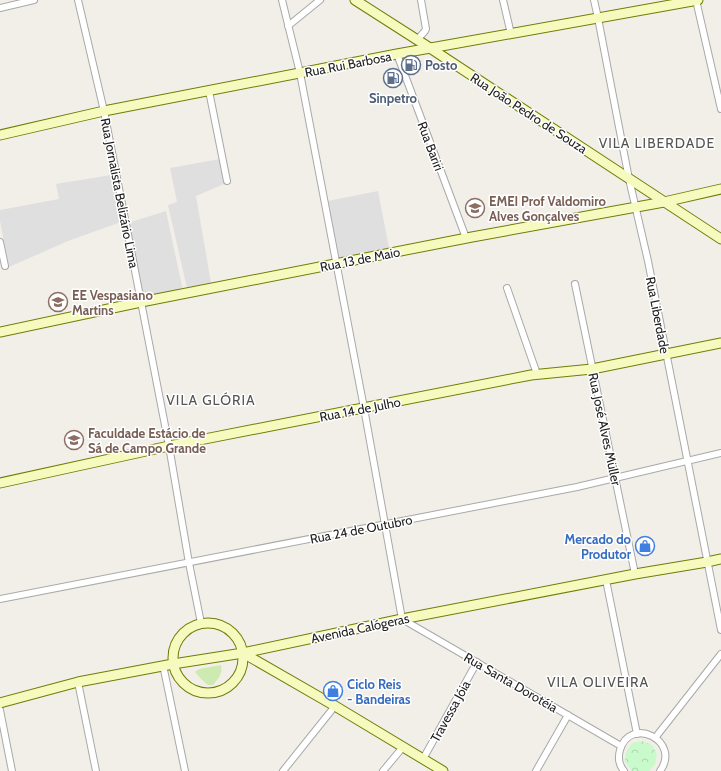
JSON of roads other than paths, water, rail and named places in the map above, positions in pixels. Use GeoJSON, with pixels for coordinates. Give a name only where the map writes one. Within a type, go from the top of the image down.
{"type":"FeatureCollection","features":[{"type":"Feature","properties":{"kind":"street"},"geometry":{"type":"LineString","coordinates":[[0,8],[34,0]]}},
{"type":"Feature","properties":{"kind":"street","name":"Rua Jornalista Belizário Lima"},"geometry":{"type":"LineString","coordinates":[[78,0],[104,111],[169,446],[201,623]]}},
{"type":"Feature","properties":{"kind":"street"},"geometry":{"type":"LineString","coordinates":[[282,0],[300,73],[364,408],[402,619]]}},
{"type":"Feature","properties":{"kind":"street"},"geometry":{"type":"LineString","coordinates":[[288,26],[320,0]]}},
{"type":"Feature","properties":{"kind":"street","name":"Rua João Pedro de Souza"},"geometry":{"type":"LineString","coordinates":[[355,0],[721,240]]}},
{"type":"Feature","properties":{"kind":"street"},"geometry":{"type":"LineString","coordinates":[[417,40],[426,29],[421,0]]}},
{"type":"Feature","properties":{"kind":"street"},"geometry":{"type":"LineString","coordinates":[[503,0],[511,34]]}},
{"type":"Feature","properties":{"kind":"street","name":"Rua Liberdade"},"geometry":{"type":"LineString","coordinates":[[594,0],[629,179],[648,261],[721,630]]}},
{"type":"Feature","properties":{"kind":"street"},"geometry":{"type":"LineString","coordinates":[[697,0],[721,109]]}},
{"type":"Feature","properties":{"kind":"street","name":"Rua Rui Barbosa"},"geometry":{"type":"LineString","coordinates":[[0,135],[104,111],[397,54],[697,0]]}},
{"type":"Feature","properties":{"kind":"street","name":"Rua Bariri"},"geometry":{"type":"LineString","coordinates":[[397,54],[466,238]]}},
{"type":"Feature","properties":{"kind":"street"},"geometry":{"type":"LineString","coordinates":[[209,91],[227,181]]}},
{"type":"Feature","properties":{"kind":"street","name":"Rua 13 de Maio"},"geometry":{"type":"LineString","coordinates":[[0,332],[336,263],[664,202],[721,188]]}},
{"type":"Feature","properties":{"kind":"street"},"geometry":{"type":"LineString","coordinates":[[0,242],[5,266]]}},
{"type":"Feature","properties":{"kind":"street","name":"Rua José Alves Müller"},"geometry":{"type":"LineString","coordinates":[[575,284],[636,574]]}},
{"type":"Feature","properties":{"kind":"street"},"geometry":{"type":"LineString","coordinates":[[507,288],[537,374]]}},
{"type":"Feature","properties":{"kind":"street","name":"Rua 14 de Julho"},"geometry":{"type":"LineString","coordinates":[[0,483],[169,446],[537,374],[592,369],[721,343]]}},
{"type":"Feature","properties":{"kind":"street","name":"Rua 24 de Outubro"},"geometry":{"type":"LineString","coordinates":[[0,600],[577,487],[721,453]]}},
{"type":"Feature","properties":{"kind":"street","name":"Avenida Calógeras"},"geometry":{"type":"LineString","coordinates":[[0,704],[78,682],[173,664],[243,653],[402,619],[721,559]]}},
{"type":"Feature","properties":{"kind":"street"},"geometry":{"type":"LineString","coordinates":[[606,580],[637,734]]}},
{"type":"Feature","properties":{"kind":"street","name":"Rua Santa Dorotéia"},"geometry":{"type":"LineString","coordinates":[[402,619],[621,746]]}},
{"type":"Feature","properties":{"kind":"street"},"geometry":{"type":"LineString","coordinates":[[201,623],[212,623],[228,629],[240,642],[243,653],[243,664],[240,675],[233,684],[224,690],[213,693],[202,693],[192,690],[183,683],[173,664],[173,653],[176,643],[182,634],[191,627],[201,623]]}},
{"type":"Feature","properties":{"kind":"street"},"geometry":{"type":"LineString","coordinates":[[243,653],[443,771]]}},
{"type":"Feature","properties":{"kind":"street"},"geometry":{"type":"LineString","coordinates":[[656,738],[721,654]]}},
{"type":"Feature","properties":{"kind":"street","name":"Travessa Jóia"},"geometry":{"type":"LineString","coordinates":[[423,759],[477,662]]}},
{"type":"Feature","properties":{"kind":"street"},"geometry":{"type":"LineString","coordinates":[[163,666],[185,771]]}},
{"type":"Feature","properties":{"kind":"street"},"geometry":{"type":"LineString","coordinates":[[78,682],[96,771]]}},
{"type":"Feature","properties":{"kind":"street"},"geometry":{"type":"LineString","coordinates":[[283,771],[335,706]]}},
{"type":"Feature","properties":{"kind":"street"},"geometry":{"type":"LineString","coordinates":[[0,710],[12,771]]}},
{"type":"Feature","properties":{"kind":"street"},"geometry":{"type":"LineString","coordinates":[[536,771],[568,715]]}},
{"type":"Feature","properties":{"kind":"street"},"geometry":{"type":"LineString","coordinates":[[624,771],[619,762],[621,746],[630,737],[642,733],[649,734],[656,738],[664,749],[665,756],[663,770]]}},
{"type":"Feature","properties":{"kind":"street"},"geometry":{"type":"LineString","coordinates":[[383,771],[403,747]]}},
{"type":"Feature","properties":{"kind":"place","name":"Posto"},"geometry":{"type":"Point","coordinates":[411,65]}},
{"type":"Feature","properties":{"kind":"place","name":"Sinpetro"},"geometry":{"type":"Point","coordinates":[393,78]}},
{"type":"Feature","properties":{"kind":"place","name":"EMEI Prof Valdomiro Alves Gonçalves"},"geometry":{"type":"Point","coordinates":[475,208]}},
{"type":"Feature","properties":{"kind":"place","name":"EE Vespasiano Martins"},"geometry":{"type":"Point","coordinates":[58,302]}},
{"type":"Feature","properties":{"kind":"place","name":"Faculdade Estácio de Sá de Campo Grande"},"geometry":{"type":"Point","coordinates":[74,440]}},
{"type":"Feature","properties":{"kind":"place","name":"Mercado do Produtor"},"geometry":{"type":"Point","coordinates":[645,546]}},
{"type":"Feature","properties":{"kind":"place","name":"Ciclo Reis - Bandeiras"},"geometry":{"type":"Point","coordinates":[333,691]}},
{"type":"Feature","properties":{"kind":"district","name":"VILA LIBERDADE"},"geometry":{"type":"Point","coordinates":[657,143]}},
{"type":"Feature","properties":{"kind":"district","name":"VILA GLÓRIA"},"geometry":{"type":"Point","coordinates":[211,400]}},
{"type":"Feature","properties":{"kind":"district","name":"VILA OLIVEIRA"},"geometry":{"type":"Point","coordinates":[598,682]}}]}
